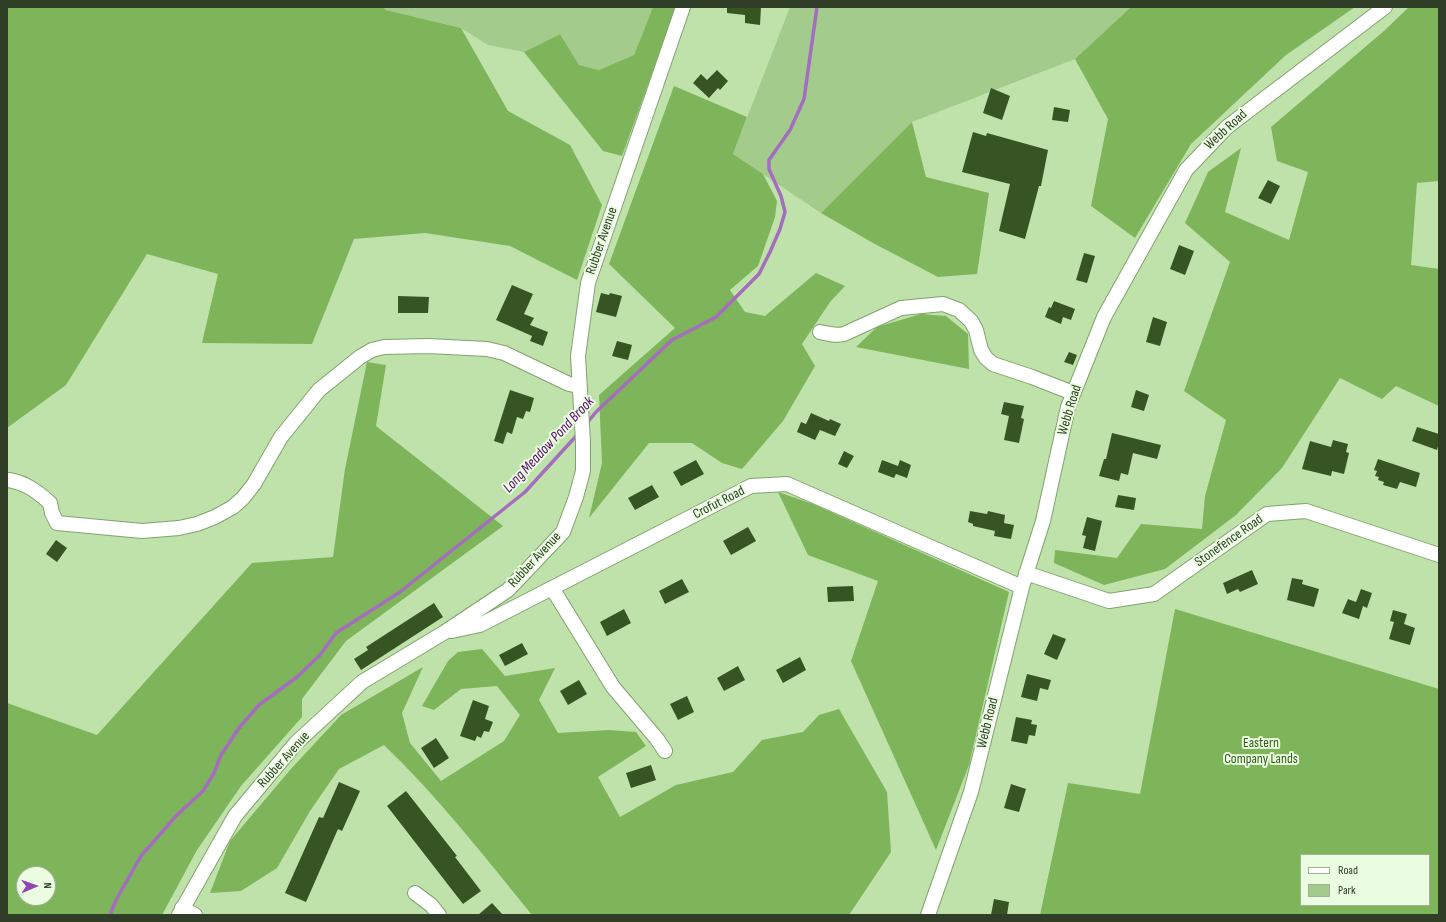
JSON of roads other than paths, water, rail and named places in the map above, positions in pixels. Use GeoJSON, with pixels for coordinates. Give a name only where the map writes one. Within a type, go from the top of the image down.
{"type":"FeatureCollection","features":[{"type":"Feature","properties":{"kind":"street","name":"Rubber Avenue"},"geometry":{"type":"LineString","coordinates":[[186,913],[235,816],[296,743],[362,682],[445,632],[508,590],[563,532],[576,497],[583,470],[583,442],[578,356],[588,283],[683,7]]}},
{"type":"Feature","properties":{"kind":"street","name":"Webb Road"},"geometry":{"type":"LineString","coordinates":[[928,915],[970,792],[1022,587],[1043,521],[1068,407],[1104,317],[1186,170],[1226,127],[1386,7]]}},
{"type":"Feature","properties":{"kind":"street"},"geometry":{"type":"LineString","coordinates":[[820,332],[829,335],[844,334],[901,308],[943,304],[959,310],[971,321],[976,330],[981,350],[986,358],[993,364],[1073,393]]}},
{"type":"Feature","properties":{"kind":"street"},"geometry":{"type":"LineString","coordinates":[[9,480],[21,482],[34,489],[50,503],[52,514],[57,523],[142,530],[179,528],[197,524],[233,508],[254,484],[281,437],[319,390],[360,357],[372,350],[384,347],[428,346],[487,349],[504,353],[569,384],[579,386]]}},
{"type":"Feature","properties":{"kind":"street","name":"Crofut Road"},"geometry":{"type":"LineString","coordinates":[[445,632],[480,625],[751,486],[787,484],[1022,587]]}},
{"type":"Feature","properties":{"kind":"street","name":"Stonefence Road"},"geometry":{"type":"LineString","coordinates":[[1026,573],[1108,601],[1154,594],[1268,514],[1306,511],[1439,555]]}},
{"type":"Feature","properties":{"kind":"street"},"geometry":{"type":"LineString","coordinates":[[552,588],[613,687],[657,739],[665,751]]}},
{"type":"Feature","properties":{"kind":"street"},"geometry":{"type":"LineString","coordinates":[[415,893],[431,905],[439,915]]}},
{"type":"Feature","properties":{"kind":"waterway","name":"Long Meadow Pond Brook"},"geometry":{"type":"LineString","coordinates":[[587,423],[596,412],[672,340],[716,317],[759,274],[780,229],[785,212],[781,196],[769,169],[769,160],[790,130],[804,99],[817,7]]}},
{"type":"Feature","properties":{"kind":"waterway","name":"Long Meadow Pond Brook"},"geometry":{"type":"LineString","coordinates":[[110,915],[116,900],[141,856],[177,815],[203,791],[214,773],[221,755],[239,728],[259,705],[297,677],[320,655],[336,633],[400,592],[525,492],[578,434]]}},
{"type":"Feature","properties":{"kind":"park label","name":"Eastern Company Lands"},"geometry":{"type":"Point","coordinates":[1261,752]}}]}
